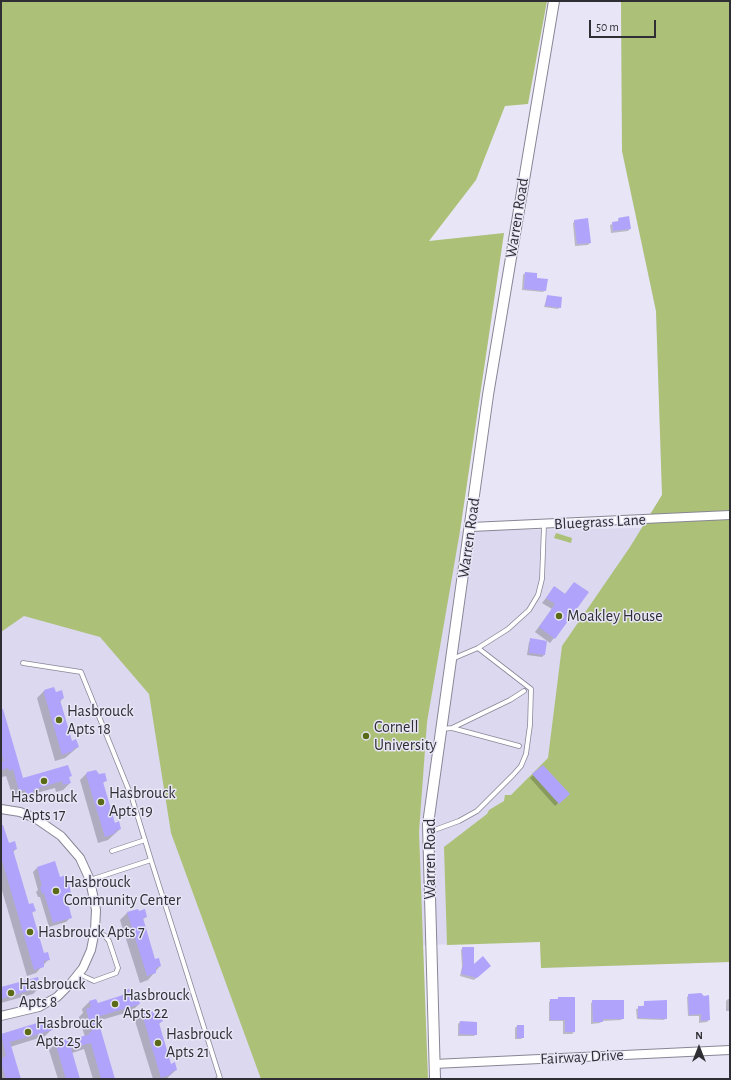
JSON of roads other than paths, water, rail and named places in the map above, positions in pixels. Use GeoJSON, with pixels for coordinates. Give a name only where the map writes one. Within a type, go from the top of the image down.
{"type":"FeatureCollection","features":[{"type":"Feature","properties":{"kind":"street","name":"Warren Road"},"geometry":{"type":"LineString","coordinates":[[435,1079],[428,832],[440,729],[471,527],[488,396],[554,1]]}},
{"type":"Feature","properties":{"kind":"street","name":"Bluegrass Lane"},"geometry":{"type":"LineString","coordinates":[[471,527],[544,525],[730,515]]}},
{"type":"Feature","properties":{"kind":"street"},"geometry":{"type":"LineString","coordinates":[[1,810],[30,815],[54,830],[80,858],[90,880],[96,910],[95,930],[91,950],[79,974],[56,997],[40,1007],[1,1016]]}},
{"type":"Feature","properties":{"kind":"street","name":"Fairway Drive"},"geometry":{"type":"LineString","coordinates":[[434,1064],[730,1050]]}},
{"type":"Feature","properties":{"kind":"lane"},"geometry":{"type":"LineString","coordinates":[[450,660],[478,648],[508,629],[529,610],[538,595],[542,579],[544,563],[544,525]]}},
{"type":"Feature","properties":{"kind":"lane"},"geometry":{"type":"LineString","coordinates":[[428,832],[459,821],[477,811],[521,766],[526,754],[530,725],[531,689],[478,648]]}},
{"type":"Feature","properties":{"kind":"lane"},"geometry":{"type":"LineString","coordinates":[[23,663],[81,672],[132,798],[220,1078],[218,1079]]}},
{"type":"Feature","properties":{"kind":"lane"},"geometry":{"type":"LineString","coordinates":[[452,728],[510,700],[524,691]]}},
{"type":"Feature","properties":{"kind":"lane"},"geometry":{"type":"LineString","coordinates":[[440,729],[452,728],[519,746]]}},
{"type":"Feature","properties":{"kind":"lane"},"geometry":{"type":"LineString","coordinates":[[112,851],[144,840]]}},
{"type":"Feature","properties":{"kind":"lane"},"geometry":{"type":"LineString","coordinates":[[90,880],[151,860]]}},
{"type":"Feature","properties":{"kind":"lane"},"geometry":{"type":"LineString","coordinates":[[79,974],[94,981],[116,974],[118,968],[109,941],[105,936],[95,930]]}},
{"type":"Feature","properties":{"kind":"place","name":"Moakley House"},"geometry":{"type":"Point","coordinates":[559,616]}},
{"type":"Feature","properties":{"kind":"place","name":"Hasbrouck Apts 18"},"geometry":{"type":"Point","coordinates":[59,720]}},
{"type":"Feature","properties":{"kind":"place","name":"Cornell University"},"geometry":{"type":"Point","coordinates":[366,736]}},
{"type":"Feature","properties":{"kind":"place","name":"Hasbrouck Apts 17"},"geometry":{"type":"Point","coordinates":[44,781]}},
{"type":"Feature","properties":{"kind":"place","name":"Hasbrouck Apts 19"},"geometry":{"type":"Point","coordinates":[101,802]}},
{"type":"Feature","properties":{"kind":"place","name":"Hasbrouck Community Center"},"geometry":{"type":"Point","coordinates":[56,891]}},
{"type":"Feature","properties":{"kind":"place","name":"Hasbrouck Apts 7"},"geometry":{"type":"Point","coordinates":[30,932]}},
{"type":"Feature","properties":{"kind":"place","name":"Hasbrouck Apts 8"},"geometry":{"type":"Point","coordinates":[11,993]}},
{"type":"Feature","properties":{"kind":"place","name":"Hasbrouck Apts 22"},"geometry":{"type":"Point","coordinates":[115,1004]}},
{"type":"Feature","properties":{"kind":"place","name":"Hasbrouck Apts 25"},"geometry":{"type":"Point","coordinates":[28,1032]}},
{"type":"Feature","properties":{"kind":"place","name":"Hasbrouck Apts 21"},"geometry":{"type":"Point","coordinates":[158,1043]}}]}
